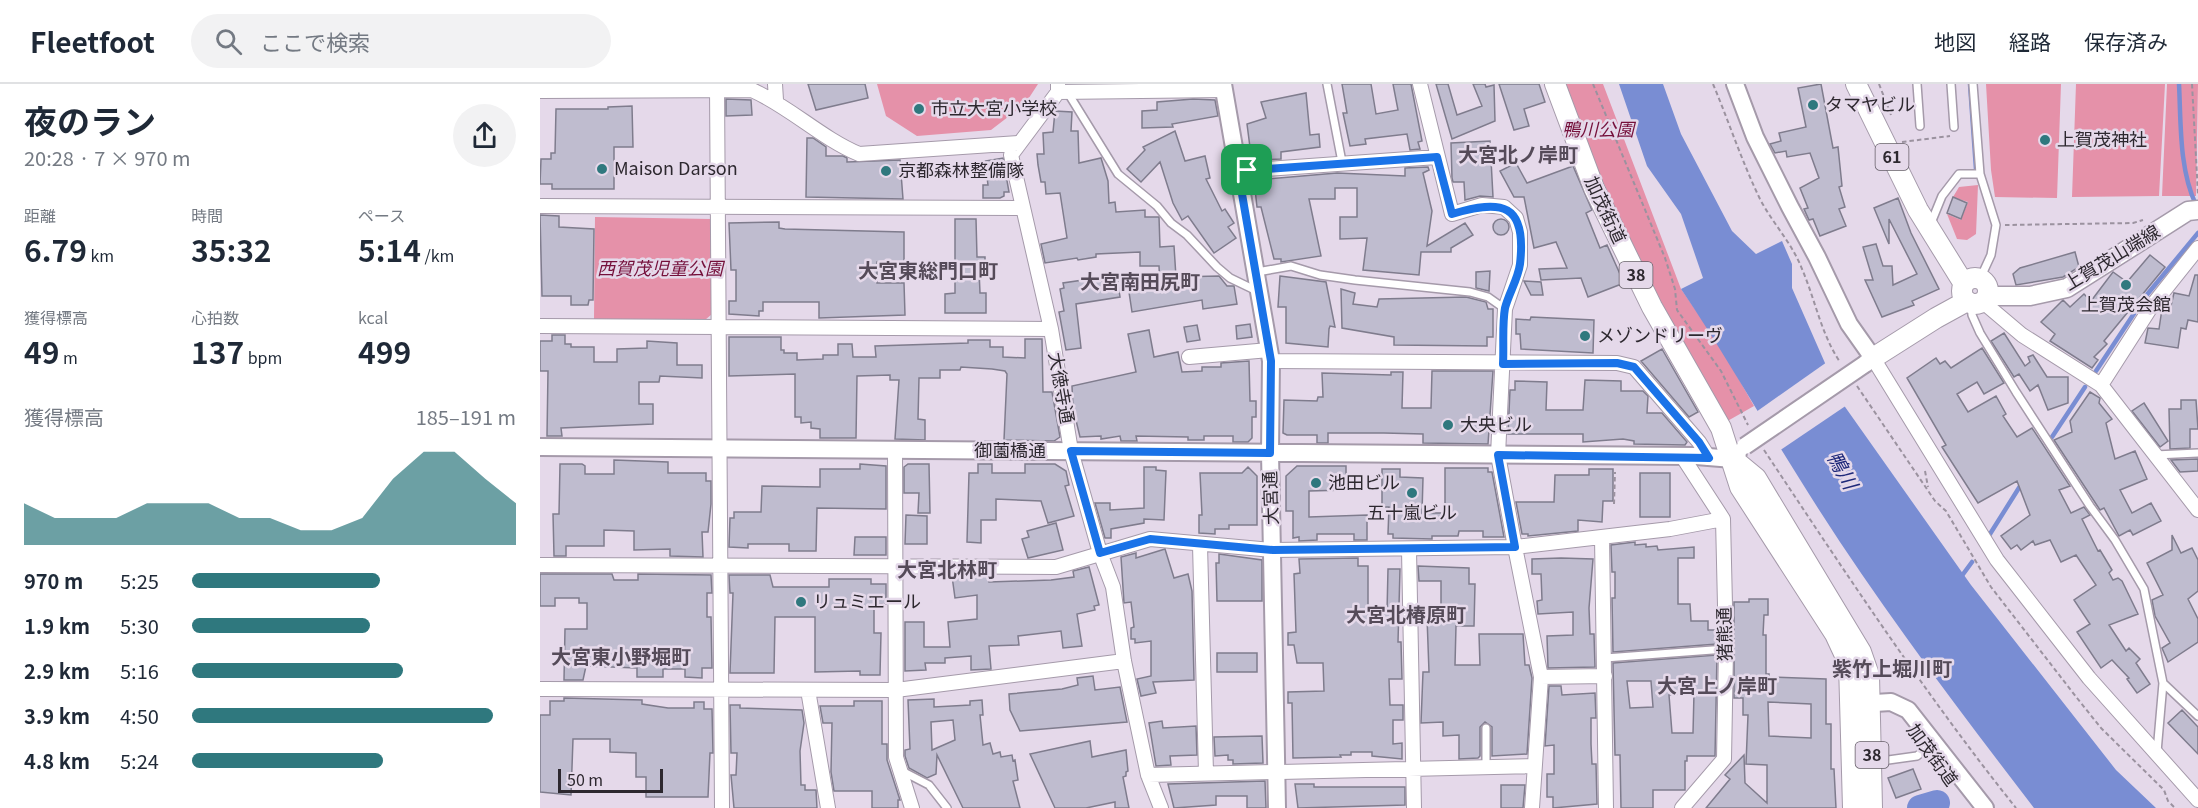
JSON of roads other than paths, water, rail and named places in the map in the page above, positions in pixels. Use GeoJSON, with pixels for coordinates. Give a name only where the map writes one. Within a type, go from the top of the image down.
{"type":"FeatureCollection","features":[{"type":"Feature","properties":{"kind":"main road","name":"加茂街道"},"geometry":{"type":"LineString","coordinates":[[1555,84],[1574,140],[1594,188],[1657,317],[1720,428],[1739,452],[1740,487],[1835,634],[1850,664],[1864,706]]}},
{"type":"Feature","properties":{"kind":"main road","name":"61"},"geometry":{"type":"LineString","coordinates":[[1856,84],[1928,230],[1973,293]]}},
{"type":"Feature","properties":{"kind":"main road","name":"上賀茂山端線"},"geometry":{"type":"LineString","coordinates":[[1973,293],[2030,296],[2067,288],[2193,211]]}},
{"type":"Feature","properties":{"kind":"main road"},"geometry":{"type":"LineString","coordinates":[[1869,361],[1973,293]]}},
{"type":"Feature","properties":{"kind":"main road","name":"38"},"geometry":{"type":"LineString","coordinates":[[1864,706],[1872,762],[1872,808]]}},
{"type":"Feature","properties":{"kind":"main road","name":"38"},"geometry":{"type":"LineString","coordinates":[[1852,808],[1864,706]]}},
{"type":"Feature","properties":{"kind":"street"},"geometry":{"type":"LineString","coordinates":[[775,84],[776,100]]}},
{"type":"Feature","properties":{"kind":"street"},"geometry":{"type":"LineString","coordinates":[[1420,84],[1452,214],[1482,205],[1504,207],[1516,218],[1520,232],[1520,265],[1505,309],[1498,455],[1541,677],[1533,766],[1532,808]]}},
{"type":"Feature","properties":{"kind":"street"},"geometry":{"type":"LineString","coordinates":[[1735,84],[1755,137],[1869,361],[1997,560],[2090,678],[2198,800]]}},
{"type":"Feature","properties":{"kind":"street"},"geometry":{"type":"LineString","coordinates":[[540,91],[586,87],[752,90],[776,100],[844,148],[859,154],[1020,143]]}},
{"type":"Feature","properties":{"kind":"street"},"geometry":{"type":"LineString","coordinates":[[1061,89],[1224,87]]}},
{"type":"Feature","properties":{"kind":"street","name":"大宮通"},"geometry":{"type":"LineString","coordinates":[[1224,87],[1257,291],[1270,355],[1277,808]]}},
{"type":"Feature","properties":{"kind":"street"},"geometry":{"type":"LineString","coordinates":[[717,88],[722,808]]}},
{"type":"Feature","properties":{"kind":"street","name":"大徳寺通"},"geometry":{"type":"LineString","coordinates":[[1061,89],[1011,155],[1051,329],[1071,451],[1100,553],[1113,587],[1124,661],[1148,774],[1161,808]]}},
{"type":"Feature","properties":{"kind":"street"},"geometry":{"type":"LineString","coordinates":[[1238,171],[1437,157]]}},
{"type":"Feature","properties":{"kind":"street"},"geometry":{"type":"LineString","coordinates":[[540,206],[1023,208]]}},
{"type":"Feature","properties":{"kind":"street"},"geometry":{"type":"LineString","coordinates":[[2101,385],[2151,307],[2198,248]]}},
{"type":"Feature","properties":{"kind":"street"},"geometry":{"type":"LineString","coordinates":[[1973,293],[2022,335],[2101,385],[2153,455],[2198,510]]}},
{"type":"Feature","properties":{"kind":"street"},"geometry":{"type":"LineString","coordinates":[[540,326],[1051,329]]}},
{"type":"Feature","properties":{"kind":"street"},"geometry":{"type":"LineString","coordinates":[[1189,357],[1270,355],[1503,364],[1617,363],[1634,367],[1699,442],[1709,458]]}},
{"type":"Feature","properties":{"kind":"street"},"geometry":{"type":"LineString","coordinates":[[1739,452],[1869,361]]}},
{"type":"Feature","properties":{"kind":"street","name":"御薗橋通"},"geometry":{"type":"LineString","coordinates":[[540,447],[1709,458],[1739,452]]}},
{"type":"Feature","properties":{"kind":"street"},"geometry":{"type":"LineString","coordinates":[[896,450],[896,757],[912,808]]}},
{"type":"Feature","properties":{"kind":"street"},"geometry":{"type":"LineString","coordinates":[[540,565],[1056,567],[1150,539],[1273,550],[1515,547],[1700,525],[1723,519],[1682,456]]}},
{"type":"Feature","properties":{"kind":"street","name":"猪熊通"},"geometry":{"type":"LineString","coordinates":[[1682,808],[1724,759],[1726,649],[1723,519]]}},
{"type":"Feature","properties":{"kind":"street"},"geometry":{"type":"LineString","coordinates":[[1602,537],[1606,808]]}},
{"type":"Feature","properties":{"kind":"street"},"geometry":{"type":"LineString","coordinates":[[1200,545],[1206,773]]}},
{"type":"Feature","properties":{"kind":"street"},"geometry":{"type":"LineString","coordinates":[[1409,550],[1414,808]]}},
{"type":"Feature","properties":{"kind":"street"},"geometry":{"type":"LineString","coordinates":[[540,689],[896,690],[1124,661]]}},
{"type":"Feature","properties":{"kind":"street"},"geometry":{"type":"LineString","coordinates":[[1541,677],[1605,676]]}},
{"type":"Feature","properties":{"kind":"street"},"geometry":{"type":"LineString","coordinates":[[808,690],[828,808]]}},
{"type":"Feature","properties":{"kind":"street","name":"加茂街道"},"geometry":{"type":"LineString","coordinates":[[1864,706],[1891,702],[1908,710],[1985,808]]}},
{"type":"Feature","properties":{"kind":"street","name":"加茂街道"},"geometry":{"type":"LineString","coordinates":[[1864,706],[1891,710],[1903,716],[1971,808]]}},
{"type":"Feature","properties":{"kind":"street"},"geometry":{"type":"LineString","coordinates":[[1148,774],[1533,766]]}},
{"type":"Feature","properties":{"kind":"lane"},"geometry":{"type":"LineString","coordinates":[[1327,84],[1342,162]]}},
{"type":"Feature","properties":{"kind":"lane"},"geometry":{"type":"LineString","coordinates":[[1917,84],[1920,126]]}},
{"type":"Feature","properties":{"kind":"lane"},"geometry":{"type":"LineString","coordinates":[[1951,84],[1954,127]]}},
{"type":"Feature","properties":{"kind":"lane"},"geometry":{"type":"LineString","coordinates":[[1973,84],[1980,174],[1996,225],[1991,255],[1973,293],[1972,315],[1980,333],[2016,392],[2090,506],[2115,540],[2144,589],[2163,683],[2157,754]]}},
{"type":"Feature","properties":{"kind":"lane"},"geometry":{"type":"LineString","coordinates":[[1061,89],[1118,174],[1157,206],[1171,223],[1187,235],[1230,278],[1257,291]]}},
{"type":"Feature","properties":{"kind":"lane"},"geometry":{"type":"LineString","coordinates":[[1928,230],[1942,196],[1959,174],[1980,174]]}},
{"type":"Feature","properties":{"kind":"lane"},"geometry":{"type":"LineString","coordinates":[[1255,273],[1291,266],[1320,275],[1470,292],[1488,297],[1505,309]]}},
{"type":"Feature","properties":{"kind":"lane"},"geometry":{"type":"LineString","coordinates":[[2153,455],[2198,453]]}},
{"type":"Feature","properties":{"kind":"lane"},"geometry":{"type":"LineString","coordinates":[[1605,658],[1726,649]]}},
{"type":"Feature","properties":{"kind":"lane"},"geometry":{"type":"LineString","coordinates":[[2163,683],[2198,716]]}},
{"type":"Feature","properties":{"kind":"lane"},"geometry":{"type":"LineString","coordinates":[[1486,728],[1486,767]]}},
{"type":"Feature","properties":{"kind":"lane"},"geometry":{"type":"LineString","coordinates":[[1872,762],[1917,756],[1928,747]]}},
{"type":"Feature","properties":{"kind":"lane"},"geometry":{"type":"LineString","coordinates":[[900,770],[929,785],[947,808]]}},
{"type":"Feature","properties":{"kind":"water","name":"鴨川"},"geometry":{"type":"Polygon","coordinates":[[[1619,84],[1663,84],[1681,134],[1732,231],[1756,254],[1782,241],[1792,264],[1792,288],[1843,404],[1971,585],[2116,770],[2156,808],[2034,808],[1942,687],[1826,521],[1681,289],[1703,278],[1681,214],[1647,166],[1619,84]]]}},
{"type":"Feature","properties":{"kind":"waterway"},"geometry":{"type":"LineString","coordinates":[[1970,84],[1976,169]]}},
{"type":"Feature","properties":{"kind":"waterway"},"geometry":{"type":"LineString","coordinates":[[2179,84],[2186,176],[2196,205]]}},
{"type":"Feature","properties":{"kind":"waterway"},"geometry":{"type":"LineString","coordinates":[[2096,371],[2145,297],[2198,233]]}},
{"type":"Feature","properties":{"kind":"waterway"},"geometry":{"type":"LineString","coordinates":[[2052,437],[2085,387]]}},
{"type":"Feature","properties":{"kind":"waterway"},"geometry":{"type":"LineString","coordinates":[[1990,534],[2022,483]]}},
{"type":"Feature","properties":{"kind":"waterway"},"geometry":{"type":"LineString","coordinates":[[1961,577],[1972,562]]}},
{"type":"Feature","properties":{"kind":"waterway"},"geometry":{"type":"LineString","coordinates":[[1920,808],[1937,803]]}},
{"type":"Feature","properties":{"kind":"place","name":"タマヤビル"},"geometry":{"type":"Point","coordinates":[1813,105]}},
{"type":"Feature","properties":{"kind":"place","name":"市立大宮小学校"},"geometry":{"type":"Point","coordinates":[919,109]}},
{"type":"Feature","properties":{"kind":"place","name":"上賀茂神社"},"geometry":{"type":"Point","coordinates":[2045,140]}},
{"type":"Feature","properties":{"kind":"place","name":"Maison Darson"},"geometry":{"type":"Point","coordinates":[602,169]}},
{"type":"Feature","properties":{"kind":"place","name":"京都森林整備隊"},"geometry":{"type":"Point","coordinates":[886,171]}},
{"type":"Feature","properties":{"kind":"place","name":"上賀茂会館"},"geometry":{"type":"Point","coordinates":[2126,285]}},
{"type":"Feature","properties":{"kind":"place","name":"メゾンドリーヴ"},"geometry":{"type":"Point","coordinates":[1585,336]}},
{"type":"Feature","properties":{"kind":"place","name":"大央ビル"},"geometry":{"type":"Point","coordinates":[1448,425]}},
{"type":"Feature","properties":{"kind":"place","name":"池田ビル"},"geometry":{"type":"Point","coordinates":[1316,483]}},
{"type":"Feature","properties":{"kind":"place","name":"五十嵐ビル"},"geometry":{"type":"Point","coordinates":[1412,493]}},
{"type":"Feature","properties":{"kind":"place","name":"リュミエール"},"geometry":{"type":"Point","coordinates":[801,602]}},
{"type":"Feature","properties":{"kind":"district","name":"大宮北ノ岸町"},"geometry":{"type":"Point","coordinates":[1518,155]}},
{"type":"Feature","properties":{"kind":"district","name":"大宮東総門口町"},"geometry":{"type":"Point","coordinates":[928,271]}},
{"type":"Feature","properties":{"kind":"district","name":"大宮南田尻町"},"geometry":{"type":"Point","coordinates":[1140,282]}},
{"type":"Feature","properties":{"kind":"district","name":"大宮北林町"},"geometry":{"type":"Point","coordinates":[947,570]}},
{"type":"Feature","properties":{"kind":"district","name":"大宮北椿原町"},"geometry":{"type":"Point","coordinates":[1406,615]}},
{"type":"Feature","properties":{"kind":"district","name":"大宮東小野堀町"},"geometry":{"type":"Point","coordinates":[621,657]}},
{"type":"Feature","properties":{"kind":"district","name":"紫竹上堀川町"},"geometry":{"type":"Point","coordinates":[1892,669]}},
{"type":"Feature","properties":{"kind":"district","name":"大宮上ノ岸町"},"geometry":{"type":"Point","coordinates":[1717,686]}},
{"type":"Feature","properties":{"kind":"park label","name":"鴨川公園"},"geometry":{"type":"Point","coordinates":[1598,130]}},
{"type":"Feature","properties":{"kind":"park label","name":"西賀茂児童公園"},"geometry":{"type":"Point","coordinates":[660,269]}}]}
